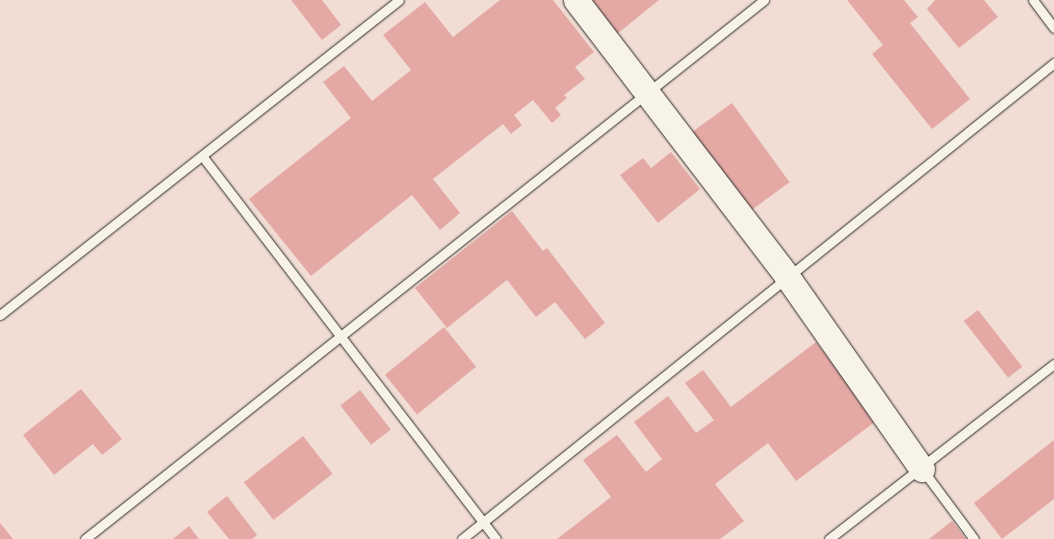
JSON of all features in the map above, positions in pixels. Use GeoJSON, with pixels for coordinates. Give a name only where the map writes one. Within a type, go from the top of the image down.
{"type":"FeatureCollection","features":[{"type":"Feature","properties":{"kind":"street"},"geometry":{"type":"LineString","coordinates":[[576,0],[786,276],[922,469]]}},
{"type":"Feature","properties":{"kind":"lane"},"geometry":{"type":"LineString","coordinates":[[0,315],[203,157],[399,0]]}},
{"type":"Feature","properties":{"kind":"lane"},"geometry":{"type":"LineString","coordinates":[[85,539],[341,338],[646,92],[764,0]]}},
{"type":"Feature","properties":{"kind":"lane"},"geometry":{"type":"LineString","coordinates":[[1033,0],[1054,28]]}},
{"type":"Feature","properties":{"kind":"lane"},"geometry":{"type":"LineString","coordinates":[[462,539],[786,276],[1054,63]]}},
{"type":"Feature","properties":{"kind":"lane"},"geometry":{"type":"LineString","coordinates":[[203,157],[496,539]]}},
{"type":"Feature","properties":{"kind":"lane"},"geometry":{"type":"LineString","coordinates":[[829,539],[922,469],[1054,364]]}},
{"type":"Feature","properties":{"kind":"lane"},"geometry":{"type":"LineString","coordinates":[[922,469],[974,539]]}},
{"type":"Feature","properties":{"kind":"shaded area"},"geometry":{"type":"Polygon","coordinates":[[[0,0],[1054,0],[1054,539],[0,539],[0,0]]]}},
{"type":"Feature","properties":{"kind":"building"},"geometry":{"type":"Polygon","coordinates":[[[291,0],[322,0],[341,25],[322,40],[291,0]]]}},
{"type":"Feature","properties":{"kind":"building"},"geometry":{"type":"Polygon","coordinates":[[[500,0],[553,0],[594,52],[575,67],[585,79],[564,95],[567,98],[555,108],[561,115],[552,123],[533,100],[514,115],[522,125],[511,134],[503,124],[433,179],[460,213],[440,230],[412,195],[311,276],[249,199],[351,118],[323,82],[344,66],[372,101],[411,70],[383,35],[425,2],[453,37],[500,0]]]}},
{"type":"Feature","properties":{"kind":"building"},"geometry":{"type":"Polygon","coordinates":[[[590,0],[659,0],[617,34],[590,0]]]}},
{"type":"Feature","properties":{"kind":"building"},"geometry":{"type":"Polygon","coordinates":[[[847,0],[904,0],[918,17],[910,23],[970,99],[932,129],[872,54],[883,45],[847,0]]]}},
{"type":"Feature","properties":{"kind":"building"},"geometry":{"type":"Polygon","coordinates":[[[935,0],[984,0],[998,17],[959,48],[927,9],[935,0]]]}},
{"type":"Feature","properties":{"kind":"building"},"geometry":{"type":"Polygon","coordinates":[[[732,103],[790,182],[748,212],[691,133],[732,103]]]}},
{"type":"Feature","properties":{"kind":"building"},"geometry":{"type":"Polygon","coordinates":[[[671,152],[700,189],[658,223],[620,175],[643,158],[651,168],[671,152]]]}},
{"type":"Feature","properties":{"kind":"building"},"geometry":{"type":"Polygon","coordinates":[[[512,211],[543,251],[547,248],[605,323],[585,339],[555,302],[536,317],[507,280],[447,328],[415,288],[512,211]]]}},
{"type":"Feature","properties":{"kind":"building"},"geometry":{"type":"Polygon","coordinates":[[[978,310],[1022,367],[1008,378],[964,321],[978,310]]]}},
{"type":"Feature","properties":{"kind":"building"},"geometry":{"type":"Polygon","coordinates":[[[444,327],[476,367],[417,414],[385,375],[444,327]]]}},
{"type":"Feature","properties":{"kind":"building"},"geometry":{"type":"Polygon","coordinates":[[[816,342],[876,421],[796,481],[768,443],[715,484],[744,521],[720,539],[557,539],[611,497],[583,460],[617,435],[646,472],[662,459],[634,422],[668,396],[696,433],[714,420],[685,383],[703,370],[731,407],[816,342]]]}},
{"type":"Feature","properties":{"kind":"building"},"geometry":{"type":"Polygon","coordinates":[[[81,389],[122,439],[102,455],[93,444],[54,475],[23,435],[81,389]]]}},
{"type":"Feature","properties":{"kind":"building"},"geometry":{"type":"Polygon","coordinates":[[[360,390],[391,429],[371,445],[340,405],[360,390]]]}},
{"type":"Feature","properties":{"kind":"building"},"geometry":{"type":"Polygon","coordinates":[[[303,436],[333,474],[273,520],[244,482],[303,436]]]}},
{"type":"Feature","properties":{"kind":"building"},"geometry":{"type":"Polygon","coordinates":[[[1054,440],[1054,499],[1002,539],[974,503],[1054,440]]]}},
{"type":"Feature","properties":{"kind":"building"},"geometry":{"type":"Polygon","coordinates":[[[227,496],[257,535],[252,539],[229,539],[207,512],[227,496]]]}},
{"type":"Feature","properties":{"kind":"building"},"geometry":{"type":"Polygon","coordinates":[[[952,521],[966,539],[929,539],[952,521]]]}},
{"type":"Feature","properties":{"kind":"building"},"geometry":{"type":"Polygon","coordinates":[[[0,523],[13,539],[0,539],[0,523]]]}},
{"type":"Feature","properties":{"kind":"building"},"geometry":{"type":"Polygon","coordinates":[[[189,526],[199,539],[173,539],[189,526]]]}}]}
